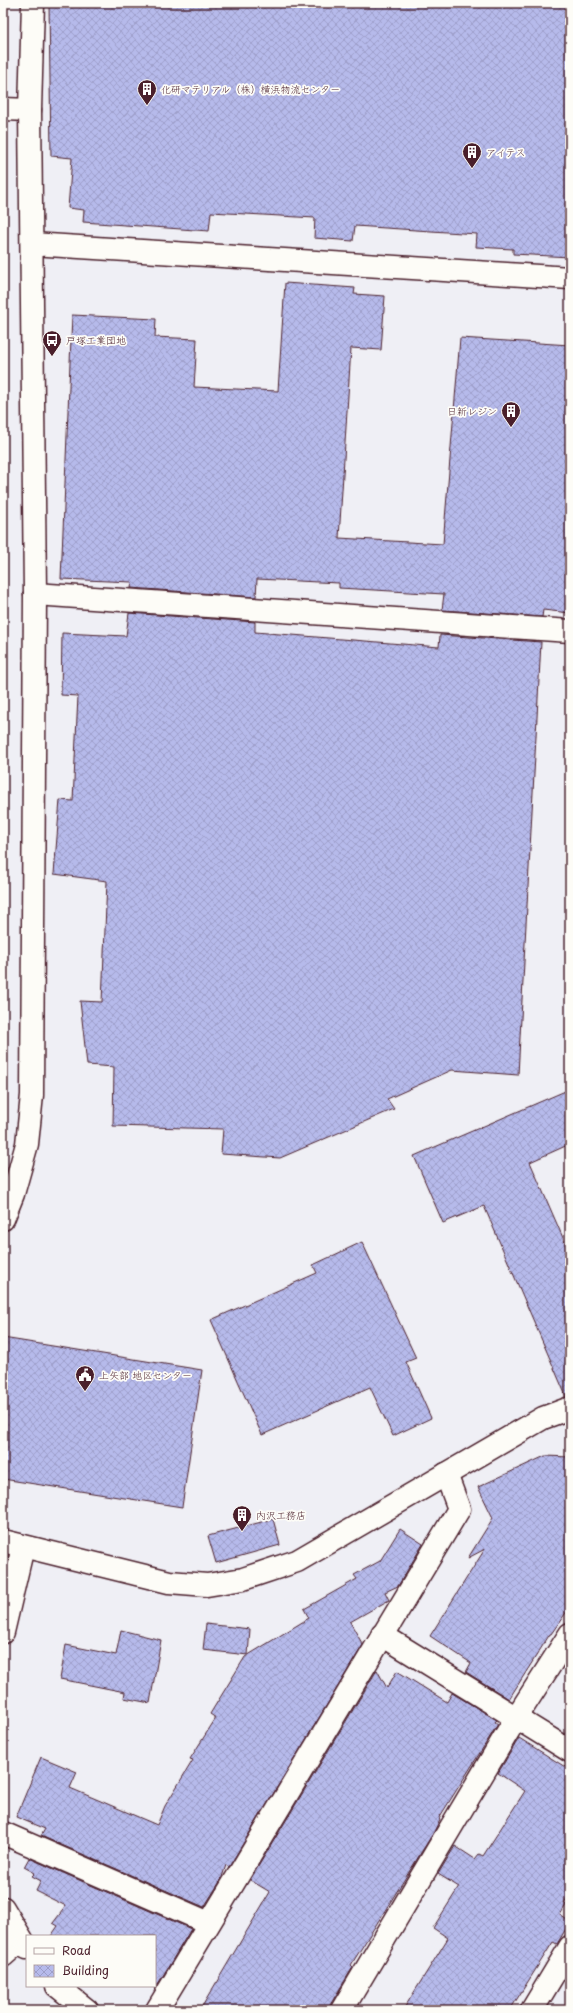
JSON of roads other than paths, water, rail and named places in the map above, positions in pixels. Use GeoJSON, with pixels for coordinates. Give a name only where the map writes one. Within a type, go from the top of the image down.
{"type":"FeatureCollection","features":[{"type":"Feature","properties":{"kind":"street"},"geometry":{"type":"LineString","coordinates":[[3,1219],[13,1194],[28,1144],[32,1095],[35,594],[30,110],[33,3]]}},
{"type":"Feature","properties":{"kind":"street"},"geometry":{"type":"LineString","coordinates":[[3,109],[30,110]]}},
{"type":"Feature","properties":{"kind":"street"},"geometry":{"type":"LineString","coordinates":[[32,244],[570,278]]}},
{"type":"Feature","properties":{"kind":"street"},"geometry":{"type":"LineString","coordinates":[[35,594],[570,631]]}},
{"type":"Feature","properties":{"kind":"street"},"geometry":{"type":"LineString","coordinates":[[3,1632],[13,1544],[170,1582],[207,1585],[244,1579],[297,1561],[544,1418],[570,1408]]}},
{"type":"Feature","properties":{"kind":"street"},"geometry":{"type":"LineString","coordinates":[[158,2010],[459,1509],[446,1474]]}},
{"type":"Feature","properties":{"kind":"street"},"geometry":{"type":"LineString","coordinates":[[342,2010],[516,1718],[570,1634]]}},
{"type":"Feature","properties":{"kind":"street"},"geometry":{"type":"LineString","coordinates":[[382,1635],[570,1751]]}},
{"type":"Feature","properties":{"kind":"street"},"geometry":{"type":"LineString","coordinates":[[3,1833],[209,1923]]}},
{"type":"Feature","properties":{"kind":"street"},"geometry":{"type":"LineString","coordinates":[[3,1908],[24,1944],[3,1956]]}},
{"type":"Feature","properties":{"kind":"street"},"geometry":{"type":"LineString","coordinates":[[532,2010],[570,1947]]}},
{"type":"Feature","properties":{"kind":"street"},"geometry":{"type":"LineString","coordinates":[[58,1987],[87,2010]]}},
{"type":"Feature","properties":{"kind":"place","name":"化研マテリアル（株）横浜物流センター"},"geometry":{"type":"Point","coordinates":[147,106]}},
{"type":"Feature","properties":{"kind":"place","name":"アイテス"},"geometry":{"type":"Point","coordinates":[472,169]}},
{"type":"Feature","properties":{"kind":"place","name":"戸塚工業団地"},"geometry":{"type":"Point","coordinates":[52,357]}},
{"type":"Feature","properties":{"kind":"place","name":"日新レジン"},"geometry":{"type":"Point","coordinates":[511,428]}},
{"type":"Feature","properties":{"kind":"place","name":"上矢部 地区センター"},"geometry":{"type":"Point","coordinates":[85,1392]}},
{"type":"Feature","properties":{"kind":"place","name":"内沢工務店"},"geometry":{"type":"Point","coordinates":[242,1532]}}]}
